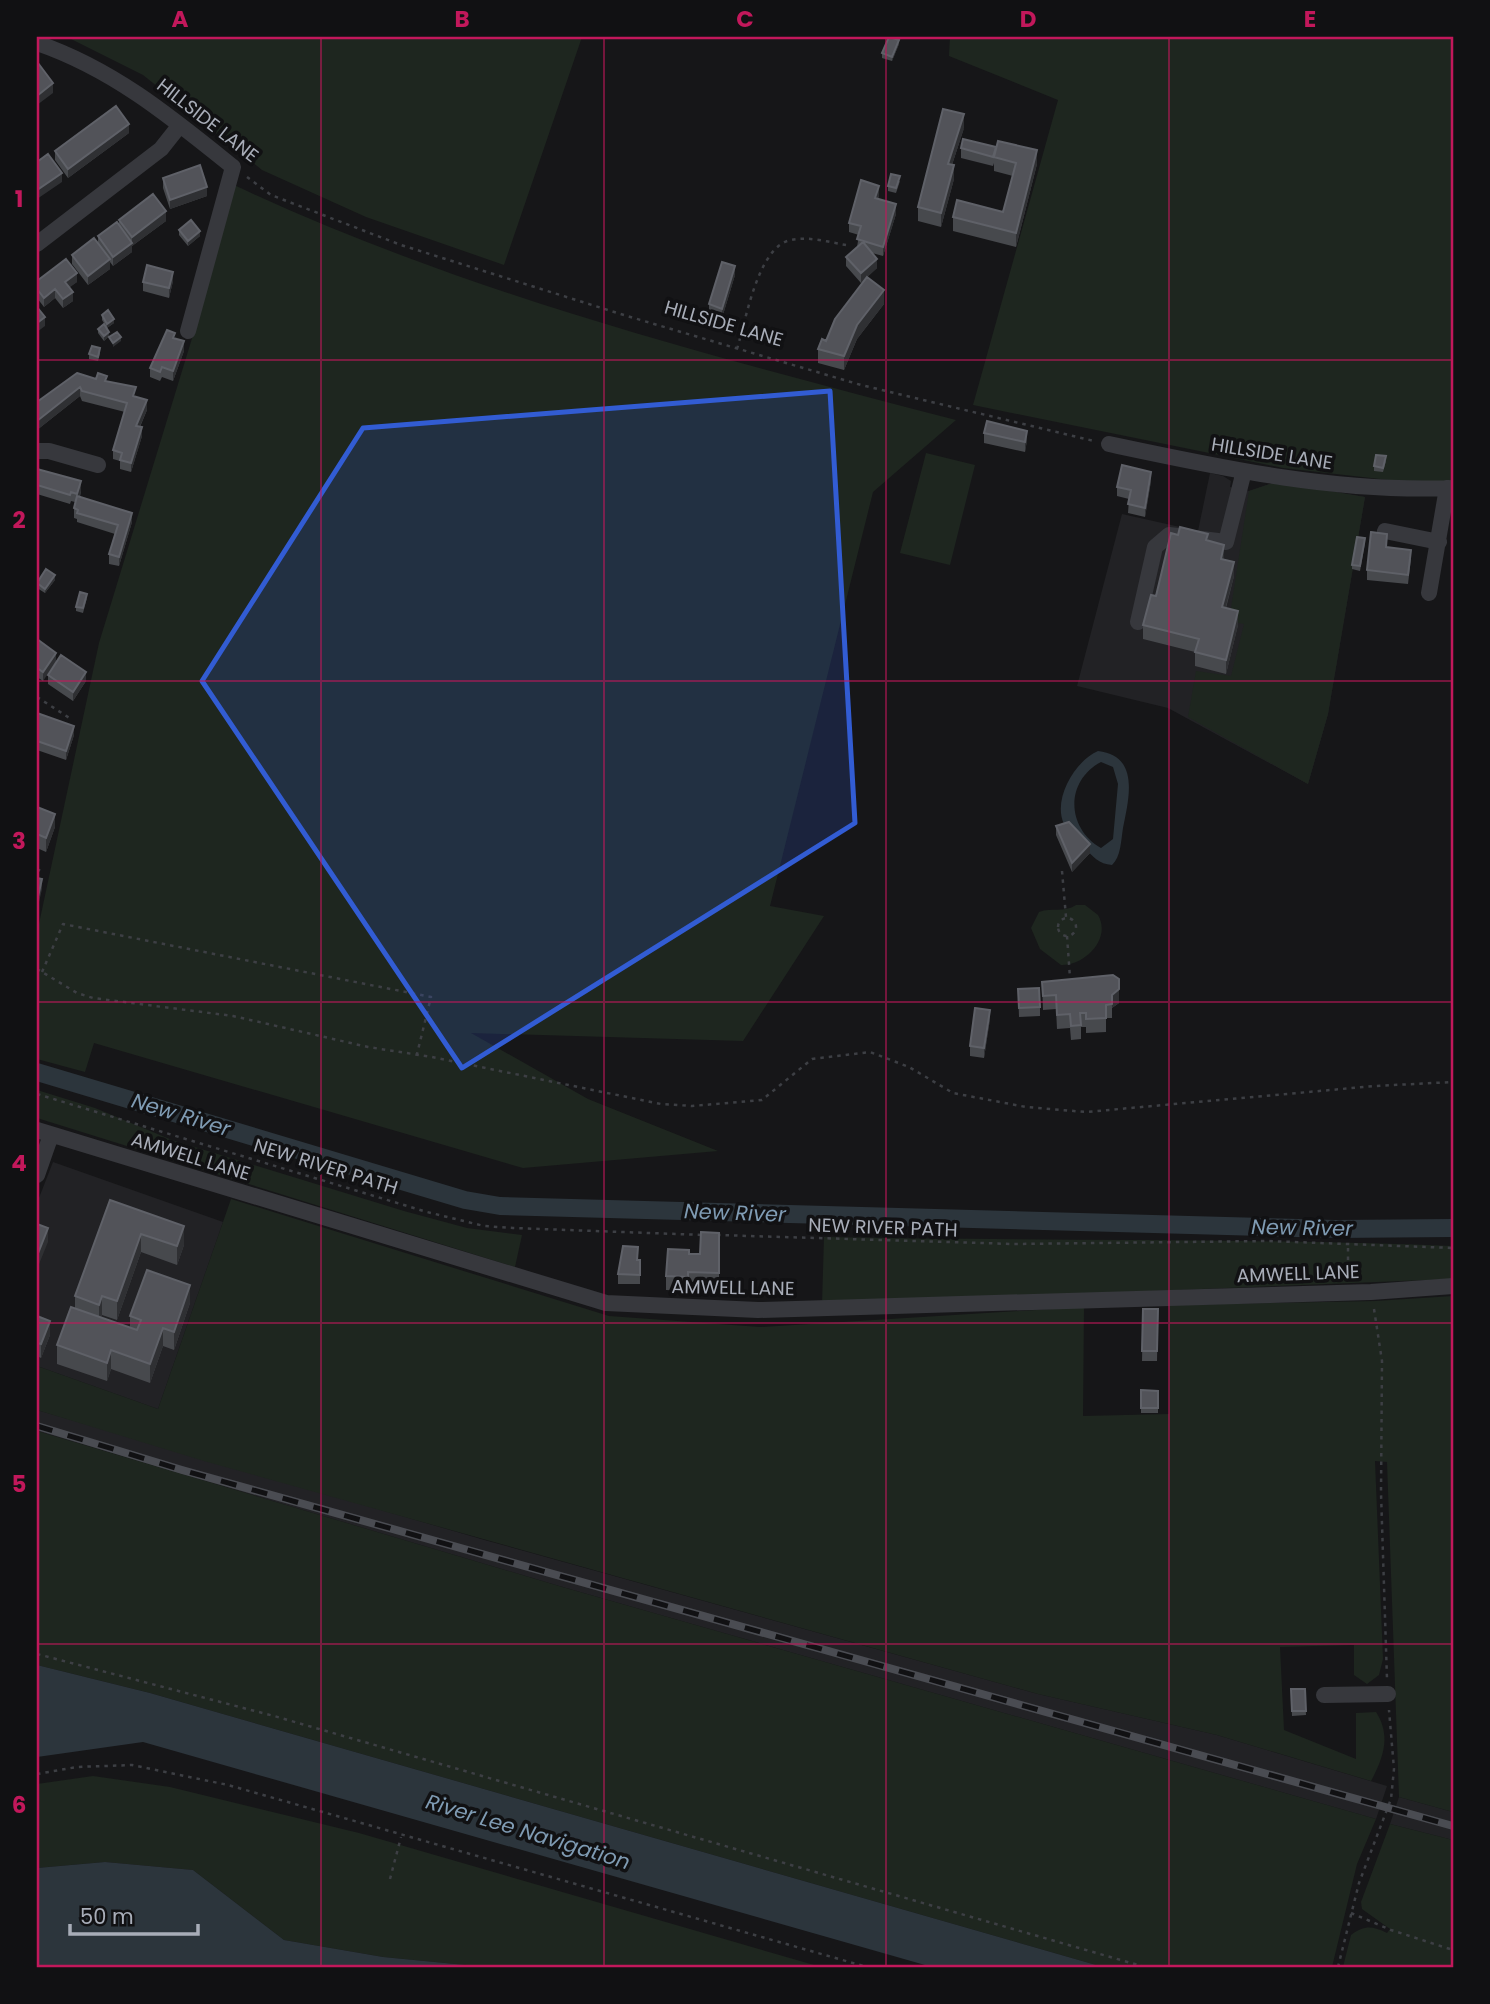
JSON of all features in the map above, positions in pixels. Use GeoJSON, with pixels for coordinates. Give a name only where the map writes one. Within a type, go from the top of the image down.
{"type":"FeatureCollection","features":[{"type":"Feature","properties":{"kind":"street","name":"HILLSIDE LANE"},"geometry":{"type":"LineString","coordinates":[[37,43],[99,68],[139,92],[233,167]]}},
{"type":"Feature","properties":{"kind":"street"},"geometry":{"type":"LineString","coordinates":[[37,244],[161,149],[180,125]]}},
{"type":"Feature","properties":{"kind":"street"},"geometry":{"type":"LineString","coordinates":[[188,331],[233,167]]}},
{"type":"Feature","properties":{"kind":"street","name":"HILLSIDE LANE"},"geometry":{"type":"LineString","coordinates":[[1109,444],[1244,471],[1357,487],[1450,488]]}},
{"type":"Feature","properties":{"kind":"street"},"geometry":{"type":"LineString","coordinates":[[37,451],[49,451],[98,465]]}},
{"type":"Feature","properties":{"kind":"street"},"geometry":{"type":"LineString","coordinates":[[1138,622],[1155,547],[1169,535],[1226,542],[1244,471]]}},
{"type":"Feature","properties":{"kind":"street"},"geometry":{"type":"LineString","coordinates":[[1429,593],[1450,488]]}},
{"type":"Feature","properties":{"kind":"street"},"geometry":{"type":"LineString","coordinates":[[1385,531],[1439,542]]}},
{"type":"Feature","properties":{"kind":"street"},"geometry":{"type":"LineString","coordinates":[[37,1175],[44,1133]]}},
{"type":"Feature","properties":{"kind":"street","name":"AMWELL LANE"},"geometry":{"type":"LineString","coordinates":[[44,1133],[606,1303],[758,1310],[1371,1292],[1453,1286]]}},
{"type":"Feature","properties":{"kind":"street"},"geometry":{"type":"LineString","coordinates":[[1324,1695],[1388,1694]]}},
{"type":"Feature","properties":{"kind":"path","name":"HILLSIDE LANE"},"geometry":{"type":"LineString","coordinates":[[233,167],[271,195],[401,245],[861,385],[1109,444]]}},
{"type":"Feature","properties":{"kind":"path"},"geometry":{"type":"LineString","coordinates":[[737,349],[763,265],[778,244],[801,238],[846,245]]}},
{"type":"Feature","properties":{"kind":"path"},"geometry":{"type":"LineString","coordinates":[[37,698],[71,719]]}},
{"type":"Feature","properties":{"kind":"path"},"geometry":{"type":"LineString","coordinates":[[1062,871],[1066,918],[1076,926],[1068,936],[1070,978]]}},
{"type":"Feature","properties":{"kind":"path"},"geometry":{"type":"LineString","coordinates":[[1066,918],[1058,923],[1057,927],[1063,935],[1068,936]]}},
{"type":"Feature","properties":{"kind":"path"},"geometry":{"type":"LineString","coordinates":[[42,972],[63,924],[431,997],[417,1054]]}},
{"type":"Feature","properties":{"kind":"path"},"geometry":{"type":"LineString","coordinates":[[37,969],[77,993],[93,998],[233,1016],[593,1093],[692,1106],[762,1100],[812,1059],[870,1052],[909,1067],[953,1093],[1026,1107],[1086,1112],[1272,1098],[1375,1086],[1453,1082]]}},
{"type":"Feature","properties":{"kind":"path","name":"NEW RIVER PATH"},"geometry":{"type":"LineString","coordinates":[[37,1094],[427,1212],[484,1226],[704,1235]]}},
{"type":"Feature","properties":{"kind":"path","name":"NEW RIVER PATH"},"geometry":{"type":"LineString","coordinates":[[717,1235],[1000,1244],[1267,1241],[1453,1248]]}},
{"type":"Feature","properties":{"kind":"path"},"geometry":{"type":"LineString","coordinates":[[1348,1245],[1348,1281]]}},
{"type":"Feature","properties":{"kind":"path"},"geometry":{"type":"LineString","coordinates":[[1338,1967],[1359,1883],[1391,1799],[1394,1769],[1388,1694],[1381,1493],[1382,1362],[1371,1292]]}},
{"type":"Feature","properties":{"kind":"path"},"geometry":{"type":"LineString","coordinates":[[37,1654],[274,1716],[1145,1967]]}},
{"type":"Feature","properties":{"kind":"path"},"geometry":{"type":"LineString","coordinates":[[37,1774],[77,1767],[132,1765],[228,1785],[867,1967]]}},
{"type":"Feature","properties":{"kind":"path"},"geometry":{"type":"LineString","coordinates":[[390,1879],[401,1836]]}},
{"type":"Feature","properties":{"kind":"path"},"geometry":{"type":"LineString","coordinates":[[1352,1913],[1391,1930],[1453,1950]]}},
{"type":"Feature","properties":{"kind":"highlighted area"},"geometry":{"type":"Polygon","coordinates":[[[830,391],[855,823],[462,1068],[202,681],[363,428],[830,391]]]}},
{"type":"Feature","properties":{"kind":"shaded area"},"geometry":{"type":"Polygon","coordinates":[[[67,37],[582,37],[504,265],[366,217],[262,170],[143,75],[67,37]]]}},
{"type":"Feature","properties":{"kind":"shaded area"},"geometry":{"type":"Polygon","coordinates":[[[950,37],[1453,37],[1453,481],[1415,483],[1283,468],[973,405],[1058,100],[949,56],[950,37]]]}},
{"type":"Feature","properties":{"kind":"shaded area"},"geometry":{"type":"Polygon","coordinates":[[[234,185],[409,258],[499,290],[681,346],[956,420],[873,492],[770,906],[824,916],[743,1041],[471,1033],[588,1099],[718,1151],[523,1168],[94,1043],[85,1072],[37,1059],[37,933],[99,643],[193,335],[234,185]]]}},
{"type":"Feature","properties":{"kind":"shaded area"},"geometry":{"type":"Polygon","coordinates":[[[926,453],[975,465],[950,565],[900,553],[926,453]]]}},
{"type":"Feature","properties":{"kind":"shaded area"},"geometry":{"type":"Polygon","coordinates":[[[1210,473],[1231,481],[1230,487],[1249,491],[1276,482],[1365,497],[1328,714],[1308,784],[1168,708],[1077,686],[1122,514],[1198,531],[1210,473]]]}},
{"type":"Feature","properties":{"kind":"shaded area"},"geometry":{"type":"Polygon","coordinates":[[[1276,482],[1365,497],[1328,714],[1308,784],[1188,717],[1196,671],[1231,676],[1244,624],[1229,621],[1249,491],[1276,482]]]}},
{"type":"Feature","properties":{"kind":"shaded area"},"geometry":{"type":"Polygon","coordinates":[[[1085,905],[1098,915],[1101,924],[1099,942],[1087,956],[1061,965],[1040,949],[1031,928],[1039,912],[1067,909],[1085,905]]]}},
{"type":"Feature","properties":{"kind":"shaded area"},"geometry":{"type":"Polygon","coordinates":[[[37,1090],[95,1108],[172,1140],[404,1211],[467,1228],[522,1235],[515,1267],[37,1118],[37,1090]]]}},
{"type":"Feature","properties":{"kind":"shaded area"},"geometry":{"type":"Polygon","coordinates":[[[53,1162],[223,1222],[158,1409],[37,1366],[37,1203],[53,1162]]]}},
{"type":"Feature","properties":{"kind":"shaded area"},"geometry":{"type":"Polygon","coordinates":[[[231,1199],[609,1316],[760,1327],[1084,1307],[1083,1416],[1169,1414],[1169,1305],[1375,1301],[1453,1296],[1453,1812],[1399,1797],[1387,1462],[1375,1461],[1383,1659],[1379,1675],[1367,1684],[1354,1675],[1354,1645],[1280,1647],[1284,1730],[1356,1759],[1356,1713],[1376,1712],[1383,1729],[1384,1746],[1371,1781],[1217,1735],[1038,1694],[204,1461],[37,1410],[37,1366],[158,1409],[231,1199]]]}},
{"type":"Feature","properties":{"kind":"shaded area"},"geometry":{"type":"Polygon","coordinates":[[[824,1237],[1453,1246],[1453,1279],[822,1304],[824,1237]]]}},
{"type":"Feature","properties":{"kind":"shaded area"},"geometry":{"type":"Polygon","coordinates":[[[37,1410],[488,1541],[1038,1694],[1217,1735],[1387,1786],[1376,1819],[559,1586],[37,1431],[37,1410]]]}},
{"type":"Feature","properties":{"kind":"shaded area"},"geometry":{"type":"Polygon","coordinates":[[[37,1431],[559,1586],[1376,1819],[1357,1864],[1332,1967],[1103,1967],[150,1693],[37,1665],[37,1431]]]}},
{"type":"Feature","properties":{"kind":"shaded area"},"geometry":{"type":"Polygon","coordinates":[[[93,1776],[170,1787],[359,1833],[821,1967],[486,1967],[383,1957],[284,1940],[193,1870],[105,1862],[37,1868],[37,1784],[93,1776]]]}},
{"type":"Feature","properties":{"kind":"shaded area"},"geometry":{"type":"Polygon","coordinates":[[[1399,1797],[1453,1812],[1453,1840],[1390,1824],[1399,1797]]]}},
{"type":"Feature","properties":{"kind":"shaded area"},"geometry":{"type":"Polygon","coordinates":[[[1390,1824],[1453,1840],[1453,1967],[1343,1967],[1351,1935],[1365,1928],[1387,1933],[1390,1929],[1362,1909],[1361,1902],[1390,1824]]]}},
{"type":"Feature","properties":{"kind":"water"},"geometry":{"type":"Polygon","coordinates":[[[1098,751],[1111,755],[1120,761],[1126,770],[1128,804],[1120,848],[1112,865],[1100,862],[1068,831],[1061,814],[1061,803],[1068,782],[1074,771],[1098,751]],[[1101,762],[1089,770],[1076,792],[1074,805],[1081,829],[1101,848],[1113,839],[1118,784],[1113,767],[1101,762]]]}},
{"type":"Feature","properties":{"kind":"water","name":"River Lee Navigation"},"geometry":{"type":"Polygon","coordinates":[[[37,1665],[150,1693],[1103,1967],[932,1967],[143,1742],[37,1757],[37,1665]]]}},
{"type":"Feature","properties":{"kind":"water"},"geometry":{"type":"Polygon","coordinates":[[[105,1862],[193,1870],[284,1940],[383,1957],[486,1967],[37,1967],[37,1868],[105,1862]]]}},
{"type":"Feature","properties":{"kind":"building"},"geometry":{"type":"Polygon","coordinates":[[[889,37],[899,40],[892,57],[882,53],[889,37]]]}},
{"type":"Feature","properties":{"kind":"building"},"geometry":{"type":"Polygon","coordinates":[[[37,64],[53,83],[37,96],[37,64]]]}},
{"type":"Feature","properties":{"kind":"building"},"geometry":{"type":"Polygon","coordinates":[[[116,106],[129,124],[68,169],[55,151],[116,106]]]}},
{"type":"Feature","properties":{"kind":"building"},"geometry":{"type":"Polygon","coordinates":[[[943,109],[964,114],[948,164],[954,165],[941,213],[918,207],[943,109]]]}},
{"type":"Feature","properties":{"kind":"building"},"geometry":{"type":"Polygon","coordinates":[[[963,139],[996,147],[993,157],[961,148],[963,139]]]}},
{"type":"Feature","properties":{"kind":"building"},"geometry":{"type":"Polygon","coordinates":[[[998,141],[1037,150],[1016,233],[953,217],[957,200],[1003,212],[1016,163],[994,157],[998,141]]]}},
{"type":"Feature","properties":{"kind":"building"},"geometry":{"type":"Polygon","coordinates":[[[48,154],[62,173],[37,190],[37,162],[48,154]]]}},
{"type":"Feature","properties":{"kind":"building"},"geometry":{"type":"Polygon","coordinates":[[[200,165],[207,187],[170,200],[163,178],[200,165]]]}},
{"type":"Feature","properties":{"kind":"building"},"geometry":{"type":"Polygon","coordinates":[[[891,174],[900,176],[896,188],[888,186],[891,174]]]}},
{"type":"Feature","properties":{"kind":"building"},"geometry":{"type":"Polygon","coordinates":[[[861,180],[879,186],[875,198],[896,204],[883,247],[857,239],[861,226],[849,223],[861,180]]]}},
{"type":"Feature","properties":{"kind":"building"},"geometry":{"type":"Polygon","coordinates":[[[153,194],[166,211],[132,237],[119,220],[153,194]]]}},
{"type":"Feature","properties":{"kind":"building"},"geometry":{"type":"Polygon","coordinates":[[[191,220],[200,231],[188,241],[179,230],[191,220]]]}},
{"type":"Feature","properties":{"kind":"building"},"geometry":{"type":"Polygon","coordinates":[[[117,222],[132,243],[113,257],[98,236],[117,222]]]}},
{"type":"Feature","properties":{"kind":"building"},"geometry":{"type":"Polygon","coordinates":[[[94,238],[110,259],[88,276],[72,255],[94,238]]]}},
{"type":"Feature","properties":{"kind":"building"},"geometry":{"type":"Polygon","coordinates":[[[863,242],[877,259],[861,273],[846,257],[863,242]]]}},
{"type":"Feature","properties":{"kind":"building"},"geometry":{"type":"Polygon","coordinates":[[[66,259],[77,273],[65,282],[73,292],[63,299],[55,289],[44,298],[37,289],[37,281],[66,259]]]}},
{"type":"Feature","properties":{"kind":"building"},"geometry":{"type":"Polygon","coordinates":[[[722,262],[735,266],[722,309],[709,304],[722,262]]]}},
{"type":"Feature","properties":{"kind":"building"},"geometry":{"type":"Polygon","coordinates":[[[147,265],[173,272],[169,288],[143,282],[147,265]]]}},
{"type":"Feature","properties":{"kind":"building"},"geometry":{"type":"Polygon","coordinates":[[[867,277],[884,290],[857,325],[844,356],[818,349],[822,339],[826,341],[835,319],[867,277]]]}},
{"type":"Feature","properties":{"kind":"building"},"geometry":{"type":"Polygon","coordinates":[[[37,307],[45,317],[37,323],[37,307]]]}},
{"type":"Feature","properties":{"kind":"building"},"geometry":{"type":"Polygon","coordinates":[[[108,310],[114,319],[107,324],[102,315],[108,310]]]}},
{"type":"Feature","properties":{"kind":"building"},"geometry":{"type":"Polygon","coordinates":[[[104,324],[109,332],[104,336],[98,329],[104,324]]]}},
{"type":"Feature","properties":{"kind":"building"},"geometry":{"type":"Polygon","coordinates":[[[167,330],[175,333],[173,338],[184,341],[173,371],[162,367],[160,372],[150,368],[167,330]]]}},
{"type":"Feature","properties":{"kind":"building"},"geometry":{"type":"Polygon","coordinates":[[[117,332],[121,337],[113,343],[109,337],[117,332]]]}},
{"type":"Feature","properties":{"kind":"building"},"geometry":{"type":"Polygon","coordinates":[[[92,346],[100,348],[98,357],[89,354],[92,346]]]}},
{"type":"Feature","properties":{"kind":"building"},"geometry":{"type":"Polygon","coordinates":[[[77,373],[96,379],[98,373],[107,376],[105,381],[136,387],[133,396],[147,400],[136,426],[142,427],[131,463],[120,460],[122,453],[113,450],[127,403],[82,391],[80,387],[37,421],[37,402],[77,373]]]}},
{"type":"Feature","properties":{"kind":"building"},"geometry":{"type":"Polygon","coordinates":[[[987,421],[1027,431],[1025,442],[984,433],[987,421]]]}},
{"type":"Feature","properties":{"kind":"building"},"geometry":{"type":"Polygon","coordinates":[[[1376,455],[1386,456],[1383,468],[1374,466],[1376,455]]]}},
{"type":"Feature","properties":{"kind":"building"},"geometry":{"type":"Polygon","coordinates":[[[1122,465],[1151,472],[1145,508],[1128,504],[1131,490],[1117,487],[1122,465]]]}},
{"type":"Feature","properties":{"kind":"building"},"geometry":{"type":"Polygon","coordinates":[[[37,469],[81,481],[77,494],[71,492],[70,495],[37,485],[37,469]]]}},
{"type":"Feature","properties":{"kind":"building"},"geometry":{"type":"Polygon","coordinates":[[[77,496],[132,513],[119,557],[109,554],[118,525],[77,513],[78,510],[74,508],[77,496]]]}},
{"type":"Feature","properties":{"kind":"building"},"geometry":{"type":"Polygon","coordinates":[[[1180,527],[1208,534],[1206,540],[1224,545],[1221,559],[1234,562],[1222,607],[1238,611],[1226,660],[1195,652],[1199,639],[1143,625],[1151,595],[1156,596],[1171,533],[1178,535],[1180,527]]]}},
{"type":"Feature","properties":{"kind":"building"},"geometry":{"type":"Polygon","coordinates":[[[1371,532],[1387,534],[1386,547],[1411,550],[1408,575],[1367,570],[1371,532]]]}},
{"type":"Feature","properties":{"kind":"building"},"geometry":{"type":"Polygon","coordinates":[[[1357,537],[1365,538],[1360,566],[1352,565],[1357,537]]]}},
{"type":"Feature","properties":{"kind":"building"},"geometry":{"type":"Polygon","coordinates":[[[46,569],[55,575],[45,589],[37,583],[46,569]]]}},
{"type":"Feature","properties":{"kind":"building"},"geometry":{"type":"Polygon","coordinates":[[[80,592],[87,594],[83,608],[76,607],[80,592]]]}},
{"type":"Feature","properties":{"kind":"building"},"geometry":{"type":"Polygon","coordinates":[[[37,639],[56,653],[43,672],[37,668],[37,639]]]}},
{"type":"Feature","properties":{"kind":"building"},"geometry":{"type":"Polygon","coordinates":[[[61,655],[86,672],[73,692],[48,675],[61,655]]]}},
{"type":"Feature","properties":{"kind":"building"},"geometry":{"type":"Polygon","coordinates":[[[37,713],[74,726],[66,751],[37,741],[37,713]]]}},
{"type":"Feature","properties":{"kind":"building"},"geometry":{"type":"Polygon","coordinates":[[[37,807],[55,814],[46,838],[37,834],[37,807]]]}},
{"type":"Feature","properties":{"kind":"building"},"geometry":{"type":"Polygon","coordinates":[[[1069,822],[1090,844],[1072,863],[1056,826],[1069,822]]]}},
{"type":"Feature","properties":{"kind":"building"},"geometry":{"type":"Polygon","coordinates":[[[37,878],[42,879],[37,901],[37,878]]]}},
{"type":"Feature","properties":{"kind":"building"},"geometry":{"type":"Polygon","coordinates":[[[1113,975],[1119,979],[1119,989],[1112,995],[1112,1004],[1106,1005],[1106,1018],[1086,1019],[1086,1013],[1080,1013],[1081,1025],[1071,1026],[1070,1014],[1057,1015],[1056,995],[1043,996],[1042,982],[1113,975]]]}},
{"type":"Feature","properties":{"kind":"building"},"geometry":{"type":"Polygon","coordinates":[[[1039,988],[1040,1007],[1019,1008],[1018,989],[1039,988]]]}},
{"type":"Feature","properties":{"kind":"building"},"geometry":{"type":"Polygon","coordinates":[[[975,1008],[990,1010],[984,1048],[970,1046],[975,1008]]]}},
{"type":"Feature","properties":{"kind":"building"},"geometry":{"type":"Polygon","coordinates":[[[110,1200],[184,1226],[177,1246],[141,1234],[117,1301],[102,1296],[99,1305],[75,1296],[110,1200]]]}},
{"type":"Feature","properties":{"kind":"building"},"geometry":{"type":"Polygon","coordinates":[[[37,1224],[48,1228],[37,1256],[37,1224]]]}},
{"type":"Feature","properties":{"kind":"building"},"geometry":{"type":"Polygon","coordinates":[[[701,1232],[719,1233],[719,1273],[688,1272],[688,1277],[666,1276],[668,1249],[689,1250],[689,1254],[700,1254],[701,1232]]]}},
{"type":"Feature","properties":{"kind":"building"},"geometry":{"type":"Polygon","coordinates":[[[623,1246],[638,1247],[640,1275],[618,1274],[623,1246]]]}},
{"type":"Feature","properties":{"kind":"building"},"geometry":{"type":"Polygon","coordinates":[[[147,1270],[190,1285],[174,1332],[163,1328],[150,1364],[111,1350],[107,1363],[57,1345],[71,1307],[137,1330],[141,1320],[130,1316],[147,1270]]]}},
{"type":"Feature","properties":{"kind":"building"},"geometry":{"type":"Polygon","coordinates":[[[1143,1309],[1158,1309],[1157,1351],[1142,1351],[1143,1309]]]}},
{"type":"Feature","properties":{"kind":"building"},"geometry":{"type":"Polygon","coordinates":[[[37,1316],[50,1321],[41,1344],[37,1343],[37,1316]]]}},
{"type":"Feature","properties":{"kind":"building"},"geometry":{"type":"Polygon","coordinates":[[[1141,1390],[1158,1391],[1158,1408],[1141,1408],[1141,1390]]]}},
{"type":"Feature","properties":{"kind":"building"},"geometry":{"type":"Polygon","coordinates":[[[1291,1689],[1305,1689],[1306,1711],[1292,1711],[1291,1689]]]}},
{"type":"Feature","properties":{"kind":"waterway","name":"New River"},"geometry":{"type":"LineString","coordinates":[[37,1072],[465,1200],[500,1206],[1335,1229],[1453,1228]]}},
{"type":"Feature","properties":{"kind":"railway"},"geometry":{"type":"LineString","coordinates":[[37,1426],[182,1470],[1453,1826]]}}]}
